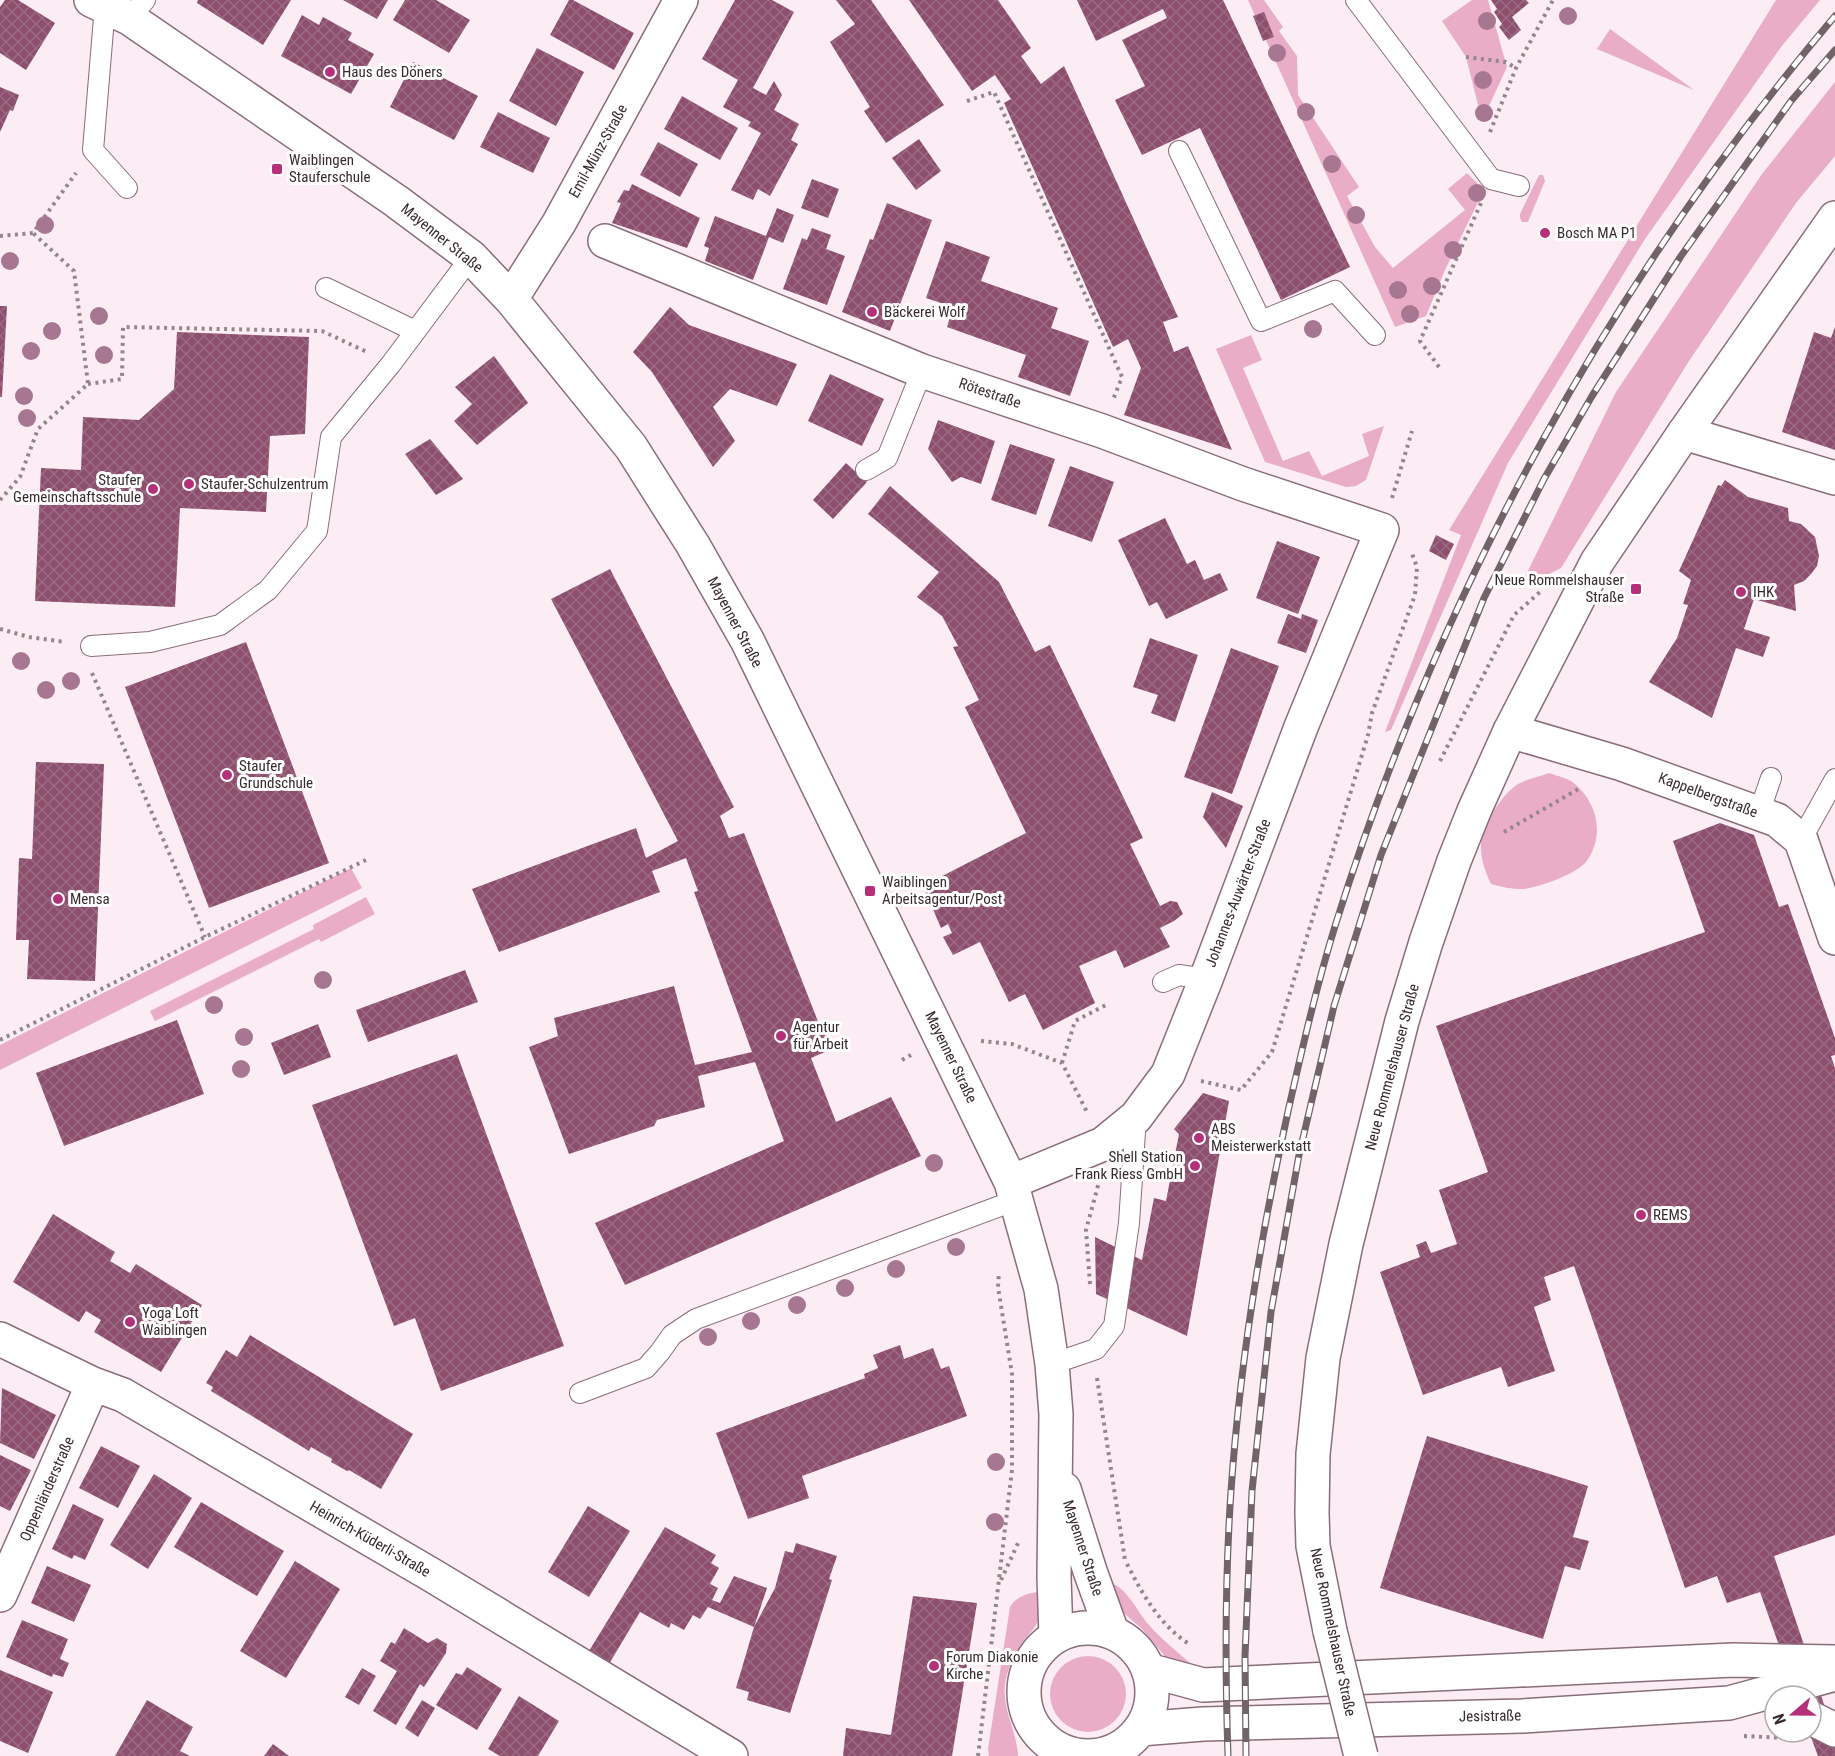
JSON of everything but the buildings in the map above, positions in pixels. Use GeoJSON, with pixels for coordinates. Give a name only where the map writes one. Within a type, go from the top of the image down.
{"type":"FeatureCollection","features":[{"type":"Feature","properties":{"kind":"street","name":"Emil-Münz-Straße"},"geometry":{"type":"LineString","coordinates":[[511,299],[559,223],[681,0]]}},
{"type":"Feature","properties":{"kind":"street","name":"Mayenner Straße"},"geometry":{"type":"LineString","coordinates":[[117,6],[396,201],[471,257],[511,299],[631,447],[693,545],[747,640],[943,1041],[1013,1191],[1041,1289],[1052,1364],[1056,1414],[1054,1577],[1056,1636]]}},
{"type":"Feature","properties":{"kind":"street","name":"Neue Rommelshauser Straße"},"geometry":{"type":"LineString","coordinates":[[1361,1756],[1330,1631],[1313,1546],[1313,1454],[1323,1358],[1346,1244],[1402,1021],[1426,942],[1470,821],[1510,731],[1597,562],[1684,433],[1835,218]]}},
{"type":"Feature","properties":{"kind":"street","name":"Rötestraße"},"geometry":{"type":"LineString","coordinates":[[605,241],[922,370],[1102,431],[1243,484],[1382,530]]}},
{"type":"Feature","properties":{"kind":"street"},"geometry":{"type":"LineString","coordinates":[[1684,433],[1835,478]]}},
{"type":"Feature","properties":{"kind":"street","name":"Johannes-Auwärter-Straße"},"geometry":{"type":"LineString","coordinates":[[1013,1191],[1103,1144],[1136,1117],[1168,1074],[1301,727],[1382,530]]}},
{"type":"Feature","properties":{"kind":"street","name":"Kappelbergstraße"},"geometry":{"type":"LineString","coordinates":[[1510,731],[1622,764],[1759,813],[1777,820],[1801,840]]}},
{"type":"Feature","properties":{"kind":"street"},"geometry":{"type":"LineString","coordinates":[[1801,840],[1835,938]]}},
{"type":"Feature","properties":{"kind":"street","name":"Heinrich-Küderli-Straße"},"geometry":{"type":"LineString","coordinates":[[0,1339],[93,1384],[123,1395],[410,1562],[731,1756]]}},
{"type":"Feature","properties":{"kind":"street","name":"Oppenländerstraße"},"geometry":{"type":"LineString","coordinates":[[0,1595],[93,1384]]}},
{"type":"Feature","properties":{"kind":"street","name":"Mayenner Straße"},"geometry":{"type":"LineString","coordinates":[[1056,1463],[1112,1632]]}},
{"type":"Feature","properties":{"kind":"street"},"geometry":{"type":"LineString","coordinates":[[1093,1628],[1112,1632],[1128,1641],[1140,1654],[1148,1670],[1152,1690],[1149,1710],[1140,1729],[1129,1741],[1115,1750],[1099,1755],[1082,1756],[1064,1751],[1049,1742],[1033,1743],[1024,1696],[1031,1662],[1042,1647],[1056,1636],[1074,1629],[1093,1628]]}},
{"type":"Feature","properties":{"kind":"street"},"geometry":{"type":"LineString","coordinates":[[1148,1670],[1203,1685],[1733,1660],[1835,1662]]}},
{"type":"Feature","properties":{"kind":"street","name":"Jesistraße"},"geometry":{"type":"LineString","coordinates":[[1140,1729],[1203,1724],[1522,1716],[1729,1703],[1835,1674]]}},
{"type":"Feature","properties":{"kind":"street"},"geometry":{"type":"LineString","coordinates":[[1729,1703],[1763,1708]]}},
{"type":"Feature","properties":{"kind":"lane"},"geometry":{"type":"LineString","coordinates":[[1356,0],[1491,179],[1518,186]]}},
{"type":"Feature","properties":{"kind":"lane"},"geometry":{"type":"LineString","coordinates":[[117,6],[93,150],[127,188]]}},
{"type":"Feature","properties":{"kind":"lane"},"geometry":{"type":"LineString","coordinates":[[1179,151],[1261,321],[1335,291],[1375,335]]}},
{"type":"Feature","properties":{"kind":"lane"},"geometry":{"type":"LineString","coordinates":[[91,646],[150,642],[220,625],[268,590],[317,531],[331,436],[391,364],[471,257]]}},
{"type":"Feature","properties":{"kind":"lane"},"geometry":{"type":"LineString","coordinates":[[326,288],[415,331]]}},
{"type":"Feature","properties":{"kind":"lane"},"geometry":{"type":"LineString","coordinates":[[866,470],[887,458],[922,370]]}},
{"type":"Feature","properties":{"kind":"lane"},"geometry":{"type":"LineString","coordinates":[[1759,813],[1771,778]]}},
{"type":"Feature","properties":{"kind":"lane"},"geometry":{"type":"LineString","coordinates":[[1801,840],[1835,778]]}},
{"type":"Feature","properties":{"kind":"lane"},"geometry":{"type":"LineString","coordinates":[[1163,982],[1179,975],[1206,979]]}},
{"type":"Feature","properties":{"kind":"lane"},"geometry":{"type":"LineString","coordinates":[[1052,1364],[1096,1349],[1114,1326],[1129,1222],[1136,1117]]}},
{"type":"Feature","properties":{"kind":"lane"},"geometry":{"type":"LineString","coordinates":[[580,1393],[646,1368],[672,1335],[696,1320],[1013,1191]]}},
{"type":"Feature","properties":{"kind":"path"},"geometry":{"type":"LineString","coordinates":[[1466,57],[1506,62],[1516,68]]}},
{"type":"Feature","properties":{"kind":"path"},"geometry":{"type":"LineString","coordinates":[[967,101],[994,92],[1122,377],[1102,431]]}},
{"type":"Feature","properties":{"kind":"path"},"geometry":{"type":"LineString","coordinates":[[33,233],[93,150]]}},
{"type":"Feature","properties":{"kind":"path"},"geometry":{"type":"LineString","coordinates":[[0,236],[33,233],[75,270],[88,384]]}},
{"type":"Feature","properties":{"kind":"path"},"geometry":{"type":"LineString","coordinates":[[0,500],[20,477],[38,429],[88,384],[122,379],[123,327],[322,331],[391,364]]}},
{"type":"Feature","properties":{"kind":"path"},"geometry":{"type":"LineString","coordinates":[[1420,341],[1439,367]]}},
{"type":"Feature","properties":{"kind":"path"},"geometry":{"type":"LineString","coordinates":[[1440,761],[1514,615],[1549,586]]}},
{"type":"Feature","properties":{"kind":"path"},"geometry":{"type":"LineString","coordinates":[[0,629],[29,637],[91,646],[92,673],[205,937]]}},
{"type":"Feature","properties":{"kind":"path"},"geometry":{"type":"LineString","coordinates":[[1168,1074],[1241,1090],[1272,1052],[1368,735]]}},
{"type":"Feature","properties":{"kind":"path"},"geometry":{"type":"LineString","coordinates":[[1503,833],[1622,764]]}},
{"type":"Feature","properties":{"kind":"path"},"geometry":{"type":"LineString","coordinates":[[0,1040],[205,937],[366,860]]}},
{"type":"Feature","properties":{"kind":"path"},"geometry":{"type":"LineString","coordinates":[[1062,1063],[1075,1021],[1106,1005]]}},
{"type":"Feature","properties":{"kind":"path"},"geometry":{"type":"LineString","coordinates":[[943,1041],[967,1040],[1012,1044],[1062,1063],[1103,1144]]}},
{"type":"Feature","properties":{"kind":"path"},"geometry":{"type":"LineString","coordinates":[[978,1756],[1012,1470],[1012,1374],[998,1287],[1000,1267]]}},
{"type":"Feature","properties":{"kind":"path"},"geometry":{"type":"LineString","coordinates":[[1125,1561],[1148,1604],[1174,1634],[1192,1646]]}},
{"type":"Feature","properties":{"kind":"shaded area"},"geometry":{"type":"Polygon","coordinates":[[[1248,0],[1264,0],[1283,27],[1279,31],[1297,56],[1298,95],[1359,187],[1347,196],[1375,247],[1393,268],[1465,210],[1448,189],[1467,173],[1484,190],[1445,270],[1426,316],[1395,327],[1248,0]]]}},
{"type":"Feature","properties":{"kind":"shaded area"},"geometry":{"type":"Polygon","coordinates":[[[1472,0],[1488,0],[1507,67],[1482,121],[1466,57],[1442,21],[1472,0]]]}},
{"type":"Feature","properties":{"kind":"shaded area"},"geometry":{"type":"Polygon","coordinates":[[[1776,0],[1820,0],[1781,47],[1645,239],[1508,463],[1391,730],[1385,732],[1461,535],[1449,530],[1776,0]]]}},
{"type":"Feature","properties":{"kind":"shaded area"},"geometry":{"type":"Polygon","coordinates":[[[1610,29],[1694,90],[1597,49],[1610,29]]]}},
{"type":"Feature","properties":{"kind":"shaded area"},"geometry":{"type":"Polygon","coordinates":[[[1835,82],[1835,156],[1796,203],[1689,361],[1561,568],[1519,589],[1616,392],[1762,174],[1835,82]]]}},
{"type":"Feature","properties":{"kind":"shaded area"},"geometry":{"type":"Polygon","coordinates":[[[1539,175],[1543,175],[1545,181],[1528,222],[1522,222],[1520,214],[1539,175]]]}},
{"type":"Feature","properties":{"kind":"shaded area"},"geometry":{"type":"Polygon","coordinates":[[[1251,335],[1262,360],[1243,368],[1283,461],[1309,451],[1322,476],[1369,456],[1362,434],[1384,426],[1366,480],[1356,486],[1346,487],[1265,462],[1216,349],[1251,335]]]}},
{"type":"Feature","properties":{"kind":"shaded area"},"geometry":{"type":"Polygon","coordinates":[[[1549,773],[1572,782],[1589,801],[1594,811],[1597,831],[1592,852],[1581,867],[1547,883],[1523,889],[1491,884],[1483,864],[1481,848],[1482,836],[1489,819],[1512,788],[1522,782],[1549,773]]]}},
{"type":"Feature","properties":{"kind":"shaded area"},"geometry":{"type":"Polygon","coordinates":[[[351,868],[362,888],[0,1070],[0,1045],[351,868]]]}},
{"type":"Feature","properties":{"kind":"shaded area"},"geometry":{"type":"Polygon","coordinates":[[[366,897],[375,914],[321,942],[319,939],[155,1021],[150,1011],[314,929],[313,925],[366,897]]]}},
{"type":"Feature","properties":{"kind":"shaded area"},"geometry":{"type":"Polygon","coordinates":[[[1102,1580],[1111,1582],[1124,1592],[1154,1630],[1191,1664],[1193,1673],[1168,1660],[1141,1628],[1119,1609],[1102,1580]]]}},
{"type":"Feature","properties":{"kind":"shaded area"},"geometry":{"type":"Polygon","coordinates":[[[1043,1591],[1038,1621],[1016,1654],[1005,1684],[1006,1703],[1018,1756],[989,1756],[988,1749],[1010,1607],[1020,1597],[1043,1591]]]}},
{"type":"Feature","properties":{"kind":"shaded area"},"geometry":{"type":"Polygon","coordinates":[[[1088,1656],[1102,1659],[1115,1667],[1123,1680],[1126,1694],[1123,1708],[1115,1721],[1102,1729],[1088,1732],[1074,1729],[1061,1721],[1053,1708],[1050,1694],[1053,1680],[1061,1667],[1074,1659],[1088,1656]]]}},
{"type":"Feature","properties":{"kind":"railway"},"geometry":{"type":"LineString","coordinates":[[1228,1756],[1226,1624],[1229,1524],[1240,1394],[1253,1298],[1279,1154],[1311,1015],[1336,923],[1378,800],[1426,679],[1480,560],[1540,445],[1606,332],[1677,223],[1753,117],[1835,16]]}},
{"type":"Feature","properties":{"kind":"railway"},"geometry":{"type":"LineString","coordinates":[[1246,1756],[1245,1656],[1252,1491],[1271,1312],[1299,1155],[1334,1006],[1381,855],[1484,598],[1544,479],[1592,396],[1681,256],[1791,101],[1835,50]]}},
{"type":"Feature","properties":{"kind":"place","name":"Haus des Döners"},"geometry":{"type":"Point","coordinates":[330,72]}},
{"type":"Feature","properties":{"kind":"place","name":"Waiblingen Stauferschule"},"geometry":{"type":"Point","coordinates":[277,169]}},
{"type":"Feature","properties":{"kind":"place","name":"Bosch MA P1"},"geometry":{"type":"Point","coordinates":[1545,233]}},
{"type":"Feature","properties":{"kind":"place","name":"Bäckerei Wolf"},"geometry":{"type":"Point","coordinates":[872,312]}},
{"type":"Feature","properties":{"kind":"place","name":"Staufer-Schulzentrum"},"geometry":{"type":"Point","coordinates":[189,484]}},
{"type":"Feature","properties":{"kind":"place","name":"Staufer Gemeinschaftsschule"},"geometry":{"type":"Point","coordinates":[153,489]}},
{"type":"Feature","properties":{"kind":"place","name":"Neue Rommelshauser Straße"},"geometry":{"type":"Point","coordinates":[1636,589]}},
{"type":"Feature","properties":{"kind":"place","name":"IHK"},"geometry":{"type":"Point","coordinates":[1741,592]}},
{"type":"Feature","properties":{"kind":"place","name":"Staufer Grundschule"},"geometry":{"type":"Point","coordinates":[227,775]}},
{"type":"Feature","properties":{"kind":"place","name":"Waiblingen Arbeitsagentur/Post"},"geometry":{"type":"Point","coordinates":[870,891]}},
{"type":"Feature","properties":{"kind":"place","name":"Mensa"},"geometry":{"type":"Point","coordinates":[58,899]}},
{"type":"Feature","properties":{"kind":"place","name":"Agentur für Arbeit"},"geometry":{"type":"Point","coordinates":[781,1036]}},
{"type":"Feature","properties":{"kind":"place","name":"ABS Meisterwerkstatt"},"geometry":{"type":"Point","coordinates":[1199,1138]}},
{"type":"Feature","properties":{"kind":"place","name":"Shell Station Frank Riess GmbH"},"geometry":{"type":"Point","coordinates":[1195,1166]}},
{"type":"Feature","properties":{"kind":"place","name":"REMS"},"geometry":{"type":"Point","coordinates":[1641,1215]}},
{"type":"Feature","properties":{"kind":"place","name":"Yoga Loft Waiblingen"},"geometry":{"type":"Point","coordinates":[130,1322]}},
{"type":"Feature","properties":{"kind":"place","name":"Forum Diakonie Kirche"},"geometry":{"type":"Point","coordinates":[934,1666]}}]}
